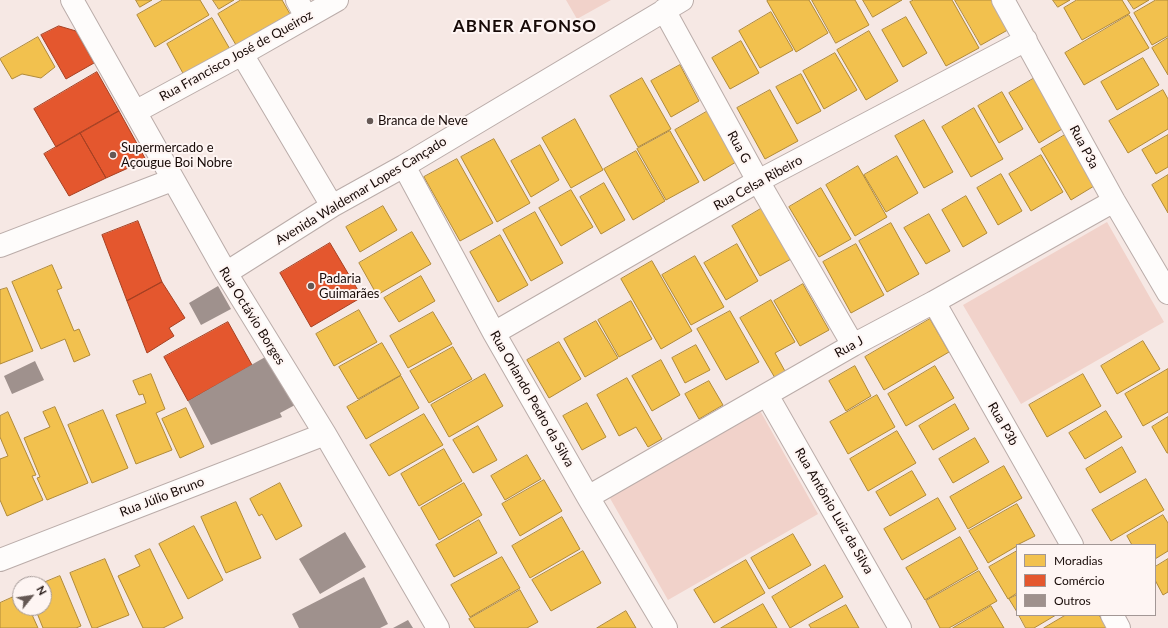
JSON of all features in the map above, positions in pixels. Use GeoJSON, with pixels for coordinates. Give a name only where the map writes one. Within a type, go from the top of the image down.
{"type":"FeatureCollection","features":[{"type":"Feature","properties":{"kind":"street","name":"Rua Octávio Borges"},"geometry":{"type":"LineString","coordinates":[[72,0],[172,180],[226,273],[325,434],[438,628]]}},
{"type":"Feature","properties":{"kind":"street","name":"Rua Francisco José de Queiroz"},"geometry":{"type":"LineString","coordinates":[[135,112],[242,54],[302,8],[337,0]]}},
{"type":"Feature","properties":{"kind":"street","name":"Rua P3a"},"geometry":{"type":"LineString","coordinates":[[1003,0],[1114,201],[1168,293]]}},
{"type":"Feature","properties":{"kind":"street","name":"Avenida Waldemar Lopes Cançado"},"geometry":{"type":"LineString","coordinates":[[226,273],[332,206],[404,166],[673,5]]}},
{"type":"Feature","properties":{"kind":"street","name":"Rua G"},"geometry":{"type":"LineString","coordinates":[[673,5],[758,181],[853,345]]}},
{"type":"Feature","properties":{"kind":"street","name":"Rua Celsa Ribeiro"},"geometry":{"type":"LineString","coordinates":[[494,333],[758,181],[1026,40]]}},
{"type":"Feature","properties":{"kind":"street"},"geometry":{"type":"LineString","coordinates":[[242,54],[332,206]]}},
{"type":"Feature","properties":{"kind":"street","name":"Rua Orlando Pedro da Silva"},"geometry":{"type":"LineString","coordinates":[[404,166],[494,333],[588,497],[666,628]]}},
{"type":"Feature","properties":{"kind":"street"},"geometry":{"type":"LineString","coordinates":[[0,246],[172,180]]}},
{"type":"Feature","properties":{"kind":"street","name":"Rua J"},"geometry":{"type":"LineString","coordinates":[[588,497],[853,345],[934,302],[1114,201]]}},
{"type":"Feature","properties":{"kind":"street","name":"Rua P3b"},"geometry":{"type":"LineString","coordinates":[[934,302],[1071,544]]}},
{"type":"Feature","properties":{"kind":"street","name":"Rua Antônio Luiz da Silva"},"geometry":{"type":"LineString","coordinates":[[767,395],[900,628]]}},
{"type":"Feature","properties":{"kind":"street","name":"Rua Júlio Bruno"},"geometry":{"type":"LineString","coordinates":[[0,560],[325,434]]}},
{"type":"Feature","properties":{"kind":"street"},"geometry":{"type":"LineString","coordinates":[[1113,616],[1119,628]]}},
{"type":"Feature","properties":{"kind":"shaded area"},"geometry":{"type":"Polygon","coordinates":[[[566,0],[611,0],[577,19],[566,0]]]}},
{"type":"Feature","properties":{"kind":"shaded area"},"geometry":{"type":"Polygon","coordinates":[[[1107,222],[1164,322],[1021,404],[963,305],[1107,222]]]}},
{"type":"Feature","properties":{"kind":"shaded area"},"geometry":{"type":"Polygon","coordinates":[[[758,407],[818,514],[668,600],[607,493],[758,407]]]}},
{"type":"Feature","properties":{"kind":"building: Moradias"},"geometry":{"type":"Polygon","coordinates":[[[136,0],[152,0],[140,7],[136,0]]]}},
{"type":"Feature","properties":{"kind":"building: Moradias"},"geometry":{"type":"Polygon","coordinates":[[[163,0],[200,0],[209,15],[155,47],[137,15],[163,0]]]}},
{"type":"Feature","properties":{"kind":"building: Moradias"},"geometry":{"type":"Polygon","coordinates":[[[213,0],[234,0],[219,9],[213,0]]]}},
{"type":"Feature","properties":{"kind":"building: Moradias"},"geometry":{"type":"Polygon","coordinates":[[[241,0],[282,0],[290,14],[236,45],[218,14],[241,0]]]}},
{"type":"Feature","properties":{"kind":"building: Moradias"},"geometry":{"type":"Polygon","coordinates":[[[809,0],[828,33],[796,52],[767,1],[809,0]]]}},
{"type":"Feature","properties":{"kind":"building: Moradias"},"geometry":{"type":"Polygon","coordinates":[[[812,0],[855,0],[869,25],[836,43],[812,0]]]}},
{"type":"Feature","properties":{"kind":"building: Moradias"},"geometry":{"type":"Polygon","coordinates":[[[863,0],[902,0],[873,17],[863,0]]]}},
{"type":"Feature","properties":{"kind":"building: Moradias"},"geometry":{"type":"Polygon","coordinates":[[[914,0],[952,0],[979,48],[946,66],[910,2],[914,0]]]}},
{"type":"Feature","properties":{"kind":"building: Moradias"},"geometry":{"type":"Polygon","coordinates":[[[955,0],[998,0],[1013,27],[981,45],[955,0]]]}},
{"type":"Feature","properties":{"kind":"building: Moradias"},"geometry":{"type":"Polygon","coordinates":[[[1053,0],[1070,0],[1058,7],[1053,0]]]}},
{"type":"Feature","properties":{"kind":"building: Moradias"},"geometry":{"type":"Polygon","coordinates":[[[1077,0],[1122,0],[1130,13],[1082,40],[1064,8],[1077,0]]]}},
{"type":"Feature","properties":{"kind":"building: Moradias"},"geometry":{"type":"Polygon","coordinates":[[[1128,0],[1149,0],[1134,9],[1128,0]]]}},
{"type":"Feature","properties":{"kind":"building: Moradias"},"geometry":{"type":"Polygon","coordinates":[[[1156,0],[1168,0],[1168,36],[1152,45],[1134,13],[1156,0]]]}},
{"type":"Feature","properties":{"kind":"building: Moradias"},"geometry":{"type":"Polygon","coordinates":[[[771,12],[793,50],[760,68],[739,31],[771,12]]]}},
{"type":"Feature","properties":{"kind":"building: Moradias"},"geometry":{"type":"Polygon","coordinates":[[[1129,15],[1149,48],[1084,85],[1065,53],[1129,15]]]}},
{"type":"Feature","properties":{"kind":"building: Moradias"},"geometry":{"type":"Polygon","coordinates":[[[906,17],[927,53],[903,67],[882,30],[906,17]]]}},
{"type":"Feature","properties":{"kind":"building: Moradias"},"geometry":{"type":"Polygon","coordinates":[[[212,18],[231,51],[185,77],[167,44],[212,18]]]}},
{"type":"Feature","properties":{"kind":"building: Moradias"},"geometry":{"type":"Polygon","coordinates":[[[869,31],[898,81],[866,100],[837,50],[869,31]]]}},
{"type":"Feature","properties":{"kind":"building: Moradias"},"geometry":{"type":"Polygon","coordinates":[[[38,37],[55,67],[41,78],[22,74],[12,79],[0,59],[38,37]]]}},
{"type":"Feature","properties":{"kind":"building: Moradias"},"geometry":{"type":"Polygon","coordinates":[[[1168,38],[1168,75],[1152,48],[1168,38]]]}},
{"type":"Feature","properties":{"kind":"building: Moradias"},"geometry":{"type":"Polygon","coordinates":[[[741,41],[759,73],[730,89],[712,58],[741,41]]]}},
{"type":"Feature","properties":{"kind":"building: Moradias"},"geometry":{"type":"Polygon","coordinates":[[[835,53],[857,90],[824,109],[803,71],[835,53]]]}},
{"type":"Feature","properties":{"kind":"building: Moradias"},"geometry":{"type":"Polygon","coordinates":[[[1143,58],[1159,85],[1117,110],[1101,82],[1143,58]]]}},
{"type":"Feature","properties":{"kind":"building: Moradias"},"geometry":{"type":"Polygon","coordinates":[[[680,65],[699,101],[671,117],[651,81],[680,65]]]}},
{"type":"Feature","properties":{"kind":"building: Moradias"},"geometry":{"type":"Polygon","coordinates":[[[801,74],[821,111],[797,124],[776,87],[801,74]]]}},
{"type":"Feature","properties":{"kind":"building: Moradias"},"geometry":{"type":"Polygon","coordinates":[[[1038,76],[1067,126],[1039,143],[1009,93],[1038,76]]]}},
{"type":"Feature","properties":{"kind":"building: Moradias"},"geometry":{"type":"Polygon","coordinates":[[[642,78],[671,129],[638,147],[610,96],[642,78]]]}},
{"type":"Feature","properties":{"kind":"building: Moradias"},"geometry":{"type":"Polygon","coordinates":[[[770,90],[798,141],[765,159],[737,108],[770,90]]]}},
{"type":"Feature","properties":{"kind":"building: Moradias"},"geometry":{"type":"Polygon","coordinates":[[[1163,90],[1168,99],[1168,129],[1128,153],[1109,121],[1163,90]]]}},
{"type":"Feature","properties":{"kind":"building: Moradias"},"geometry":{"type":"Polygon","coordinates":[[[1002,92],[1023,129],[999,143],[978,106],[1002,92]]]}},
{"type":"Feature","properties":{"kind":"building: Moradias"},"geometry":{"type":"Polygon","coordinates":[[[974,108],[1003,159],[971,177],[942,127],[974,108]]]}},
{"type":"Feature","properties":{"kind":"building: Moradias"},"geometry":{"type":"Polygon","coordinates":[[[708,111],[736,162],[704,181],[675,130],[708,111]]]}},
{"type":"Feature","properties":{"kind":"building: Moradias"},"geometry":{"type":"Polygon","coordinates":[[[575,119],[603,170],[571,188],[542,138],[575,119]]]}},
{"type":"Feature","properties":{"kind":"building: Moradias"},"geometry":{"type":"Polygon","coordinates":[[[924,120],[953,172],[924,188],[895,136],[924,120]]]}},
{"type":"Feature","properties":{"kind":"building: Moradias"},"geometry":{"type":"Polygon","coordinates":[[[670,131],[699,182],[666,200],[637,149],[670,131]]]}},
{"type":"Feature","properties":{"kind":"building: Moradias"},"geometry":{"type":"Polygon","coordinates":[[[1070,132],[1099,183],[1071,200],[1041,149],[1070,132]]]}},
{"type":"Feature","properties":{"kind":"building: Moradias"},"geometry":{"type":"Polygon","coordinates":[[[1168,135],[1168,167],[1156,174],[1142,150],[1168,135]]]}},
{"type":"Feature","properties":{"kind":"building: Moradias"},"geometry":{"type":"Polygon","coordinates":[[[494,139],[530,203],[497,222],[461,157],[494,139]]]}},
{"type":"Feature","properties":{"kind":"building: Moradias"},"geometry":{"type":"Polygon","coordinates":[[[540,145],[559,180],[531,197],[511,161],[540,145]]]}},
{"type":"Feature","properties":{"kind":"building: Moradias"},"geometry":{"type":"Polygon","coordinates":[[[636,151],[665,201],[633,220],[604,169],[636,151]]]}},
{"type":"Feature","properties":{"kind":"building: Moradias"},"geometry":{"type":"Polygon","coordinates":[[[1041,155],[1063,192],[1031,211],[1009,174],[1041,155]]]}},
{"type":"Feature","properties":{"kind":"building: Moradias"},"geometry":{"type":"Polygon","coordinates":[[[897,156],[918,193],[886,212],[864,175],[897,156]]]}},
{"type":"Feature","properties":{"kind":"building: Moradias"},"geometry":{"type":"Polygon","coordinates":[[[457,159],[493,223],[460,241],[424,177],[457,159]]]}},
{"type":"Feature","properties":{"kind":"building: Moradias"},"geometry":{"type":"Polygon","coordinates":[[[858,166],[887,217],[855,236],[826,185],[858,166]]]}},
{"type":"Feature","properties":{"kind":"building: Moradias"},"geometry":{"type":"Polygon","coordinates":[[[1001,174],[1022,211],[998,225],[977,188],[1001,174]]]}},
{"type":"Feature","properties":{"kind":"building: Moradias"},"geometry":{"type":"Polygon","coordinates":[[[1168,175],[1168,213],[1152,185],[1168,175]]]}},
{"type":"Feature","properties":{"kind":"building: Moradias"},"geometry":{"type":"Polygon","coordinates":[[[604,183],[625,220],[601,234],[580,197],[604,183]]]}},
{"type":"Feature","properties":{"kind":"building: Moradias"},"geometry":{"type":"Polygon","coordinates":[[[821,188],[851,239],[819,257],[789,207],[821,188]]]}},
{"type":"Feature","properties":{"kind":"building: Moradias"},"geometry":{"type":"Polygon","coordinates":[[[571,190],[593,227],[561,246],[539,208],[571,190]]]}},
{"type":"Feature","properties":{"kind":"building: Moradias"},"geometry":{"type":"Polygon","coordinates":[[[966,196],[987,233],[963,247],[942,210],[966,196]]]}},
{"type":"Feature","properties":{"kind":"building: Moradias"},"geometry":{"type":"Polygon","coordinates":[[[383,206],[397,230],[360,252],[346,227],[383,206]]]}},
{"type":"Feature","properties":{"kind":"building: Moradias"},"geometry":{"type":"Polygon","coordinates":[[[764,207],[793,258],[760,276],[732,226],[764,207]]]}},
{"type":"Feature","properties":{"kind":"building: Moradias"},"geometry":{"type":"Polygon","coordinates":[[[535,212],[563,263],[531,281],[503,230],[535,212]]]}},
{"type":"Feature","properties":{"kind":"building: Moradias"},"geometry":{"type":"Polygon","coordinates":[[[929,214],[950,251],[926,264],[904,228],[929,214]]]}},
{"type":"Feature","properties":{"kind":"building: Moradias"},"geometry":{"type":"Polygon","coordinates":[[[891,223],[919,274],[887,292],[859,241],[891,223]]]}},
{"type":"Feature","properties":{"kind":"building: Moradias"},"geometry":{"type":"Polygon","coordinates":[[[412,232],[431,264],[377,295],[359,263],[412,232]]]}},
{"type":"Feature","properties":{"kind":"building: Moradias"},"geometry":{"type":"Polygon","coordinates":[[[500,235],[528,285],[498,302],[470,252],[500,235]]]}},
{"type":"Feature","properties":{"kind":"building: Moradias"},"geometry":{"type":"Polygon","coordinates":[[[737,244],[758,281],[726,300],[704,263],[737,244]]]}},
{"type":"Feature","properties":{"kind":"building: Moradias"},"geometry":{"type":"Polygon","coordinates":[[[856,244],[884,295],[851,313],[823,262],[856,244]]]}},
{"type":"Feature","properties":{"kind":"building: Moradias"},"geometry":{"type":"Polygon","coordinates":[[[695,256],[724,307],[691,325],[662,275],[695,256]]]}},
{"type":"Feature","properties":{"kind":"building: Moradias"},"geometry":{"type":"Polygon","coordinates":[[[652,261],[692,331],[661,349],[621,279],[652,261]]]}},
{"type":"Feature","properties":{"kind":"building: Moradias"},"geometry":{"type":"Polygon","coordinates":[[[52,265],[62,288],[57,290],[74,331],[79,329],[90,355],[74,362],[65,339],[41,349],[12,282],[52,265]]]}},
{"type":"Feature","properties":{"kind":"building: Moradias"},"geometry":{"type":"Polygon","coordinates":[[[421,276],[435,301],[399,322],[384,298],[421,276]]]}},
{"type":"Feature","properties":{"kind":"building: Moradias"},"geometry":{"type":"Polygon","coordinates":[[[803,284],[829,330],[800,346],[774,301],[803,284]]]}},
{"type":"Feature","properties":{"kind":"building: Moradias"},"geometry":{"type":"Polygon","coordinates":[[[7,288],[33,351],[0,364],[0,290],[7,288]]]}},
{"type":"Feature","properties":{"kind":"building: Moradias"},"geometry":{"type":"Polygon","coordinates":[[[771,300],[795,342],[775,353],[786,373],[775,378],[740,318],[771,300]]]}},
{"type":"Feature","properties":{"kind":"building: Moradias"},"geometry":{"type":"Polygon","coordinates":[[[631,301],[652,339],[619,357],[598,320],[631,301]]]}},
{"type":"Feature","properties":{"kind":"building: Moradias"},"geometry":{"type":"Polygon","coordinates":[[[359,310],[377,342],[334,366],[316,334],[359,310]]]}},
{"type":"Feature","properties":{"kind":"building: Moradias"},"geometry":{"type":"Polygon","coordinates":[[[730,311],[759,362],[726,380],[697,329],[730,311]]]}},
{"type":"Feature","properties":{"kind":"building: Moradias"},"geometry":{"type":"Polygon","coordinates":[[[433,312],[452,344],[408,368],[390,336],[433,312]]]}},
{"type":"Feature","properties":{"kind":"building: Moradias"},"geometry":{"type":"Polygon","coordinates":[[[930,319],[949,352],[884,390],[865,357],[930,319]]]}},
{"type":"Feature","properties":{"kind":"building: Moradias"},"geometry":{"type":"Polygon","coordinates":[[[596,321],[618,358],[585,377],[564,339],[596,321]]]}},
{"type":"Feature","properties":{"kind":"building: Moradias"},"geometry":{"type":"Polygon","coordinates":[[[1143,341],[1160,369],[1117,394],[1101,366],[1143,341]]]}},
{"type":"Feature","properties":{"kind":"building: Moradias"},"geometry":{"type":"Polygon","coordinates":[[[559,342],[581,379],[549,398],[527,360],[559,342]]]}},
{"type":"Feature","properties":{"kind":"building: Moradias"},"geometry":{"type":"Polygon","coordinates":[[[382,343],[401,375],[358,399],[339,367],[382,343]]]}},
{"type":"Feature","properties":{"kind":"building: Moradias"},"geometry":{"type":"Polygon","coordinates":[[[696,345],[710,370],[685,383],[672,358],[696,345]]]}},
{"type":"Feature","properties":{"kind":"building: Moradias"},"geometry":{"type":"Polygon","coordinates":[[[453,347],[472,379],[429,403],[410,371],[453,347]]]}},
{"type":"Feature","properties":{"kind":"building: Moradias"},"geometry":{"type":"Polygon","coordinates":[[[661,360],[680,395],[652,411],[632,376],[661,360]]]}},
{"type":"Feature","properties":{"kind":"building: Moradias"},"geometry":{"type":"Polygon","coordinates":[[[855,366],[871,396],[846,411],[829,381],[855,366]]]}},
{"type":"Feature","properties":{"kind":"building: Moradias"},"geometry":{"type":"Polygon","coordinates":[[[935,366],[954,398],[906,426],[888,394],[935,366]]]}},
{"type":"Feature","properties":{"kind":"building: Moradias"},"geometry":{"type":"Polygon","coordinates":[[[1168,369],[1168,412],[1143,426],[1125,394],[1168,369]]]}},
{"type":"Feature","properties":{"kind":"building: Moradias"},"geometry":{"type":"Polygon","coordinates":[[[151,374],[165,409],[156,413],[172,450],[136,464],[116,415],[146,403],[143,394],[139,395],[133,381],[151,374]]]}},
{"type":"Feature","properties":{"kind":"building: Moradias"},"geometry":{"type":"Polygon","coordinates":[[[485,374],[503,406],[449,437],[431,405],[485,374]]]}},
{"type":"Feature","properties":{"kind":"building: Moradias"},"geometry":{"type":"Polygon","coordinates":[[[1083,374],[1101,406],[1047,437],[1029,405],[1083,374]]]}},
{"type":"Feature","properties":{"kind":"building: Moradias"},"geometry":{"type":"Polygon","coordinates":[[[401,376],[419,408],[366,439],[347,407],[401,376]]]}},
{"type":"Feature","properties":{"kind":"building: Moradias"},"geometry":{"type":"Polygon","coordinates":[[[627,378],[662,439],[648,447],[636,427],[619,436],[597,395],[627,378]]]}},
{"type":"Feature","properties":{"kind":"building: Moradias"},"geometry":{"type":"Polygon","coordinates":[[[709,381],[723,405],[699,419],[685,394],[709,381]]]}},
{"type":"Feature","properties":{"kind":"building: Moradias"},"geometry":{"type":"Polygon","coordinates":[[[877,395],[895,427],[848,454],[830,422],[877,395]]]}},
{"type":"Feature","properties":{"kind":"building: Moradias"},"geometry":{"type":"Polygon","coordinates":[[[587,403],[606,437],[582,450],[563,416],[587,403]]]}},
{"type":"Feature","properties":{"kind":"building: Moradias"},"geometry":{"type":"Polygon","coordinates":[[[955,404],[969,429],[933,450],[919,426],[955,404]]]}},
{"type":"Feature","properties":{"kind":"building: Moradias"},"geometry":{"type":"Polygon","coordinates":[[[55,407],[88,483],[47,500],[37,478],[40,477],[24,438],[50,427],[43,412],[55,407]]]}},
{"type":"Feature","properties":{"kind":"building: Moradias"},"geometry":{"type":"Polygon","coordinates":[[[186,408],[204,447],[180,458],[162,419],[186,408]]]}},
{"type":"Feature","properties":{"kind":"building: Moradias"},"geometry":{"type":"Polygon","coordinates":[[[103,410],[128,468],[92,483],[68,425],[103,410]]]}},
{"type":"Feature","properties":{"kind":"building: Moradias"},"geometry":{"type":"Polygon","coordinates":[[[1106,411],[1122,437],[1085,459],[1069,433],[1106,411]]]}},
{"type":"Feature","properties":{"kind":"building: Moradias"},"geometry":{"type":"Polygon","coordinates":[[[8,412],[36,475],[32,476],[43,500],[7,516],[0,500],[0,459],[8,456],[0,437],[0,416],[8,412]]]}},
{"type":"Feature","properties":{"kind":"building: Moradias"},"geometry":{"type":"Polygon","coordinates":[[[424,414],[443,445],[389,476],[370,445],[424,414]]]}},
{"type":"Feature","properties":{"kind":"building: Moradias"},"geometry":{"type":"Polygon","coordinates":[[[1168,417],[1168,453],[1167,453],[1152,427],[1168,417]]]}},
{"type":"Feature","properties":{"kind":"building: Moradias"},"geometry":{"type":"Polygon","coordinates":[[[478,426],[497,460],[473,473],[453,440],[478,426]]]}},
{"type":"Feature","properties":{"kind":"building: Moradias"},"geometry":{"type":"Polygon","coordinates":[[[897,431],[916,463],[868,491],[850,459],[897,431]]]}},
{"type":"Feature","properties":{"kind":"building: Moradias"},"geometry":{"type":"Polygon","coordinates":[[[975,438],[989,462],[953,483],[939,459],[975,438]]]}},
{"type":"Feature","properties":{"kind":"building: Moradias"},"geometry":{"type":"Polygon","coordinates":[[[1122,447],[1136,472],[1100,493],[1086,469],[1122,447]]]}},
{"type":"Feature","properties":{"kind":"building: Moradias"},"geometry":{"type":"Polygon","coordinates":[[[444,449],[462,481],[419,506],[401,474],[444,449]]]}},
{"type":"Feature","properties":{"kind":"building: Moradias"},"geometry":{"type":"Polygon","coordinates":[[[527,455],[541,479],[505,500],[491,476],[527,455]]]}},
{"type":"Feature","properties":{"kind":"building: Moradias"},"geometry":{"type":"Polygon","coordinates":[[[1004,466],[1022,498],[968,529],[950,497],[1004,466]]]}},
{"type":"Feature","properties":{"kind":"building: Moradias"},"geometry":{"type":"Polygon","coordinates":[[[912,471],[926,495],[890,516],[876,492],[912,471]]]}},
{"type":"Feature","properties":{"kind":"building: Moradias"},"geometry":{"type":"Polygon","coordinates":[[[1146,479],[1164,510],[1111,541],[1092,510],[1146,479]]]}},
{"type":"Feature","properties":{"kind":"building: Moradias"},"geometry":{"type":"Polygon","coordinates":[[[544,480],[562,511],[520,536],[502,504],[544,480]]]}},
{"type":"Feature","properties":{"kind":"building: Moradias"},"geometry":{"type":"Polygon","coordinates":[[[280,483],[302,526],[276,540],[262,514],[259,516],[250,499],[280,483]]]}},
{"type":"Feature","properties":{"kind":"building: Moradias"},"geometry":{"type":"Polygon","coordinates":[[[464,483],[482,515],[439,540],[421,508],[464,483]]]}},
{"type":"Feature","properties":{"kind":"building: Moradias"},"geometry":{"type":"Polygon","coordinates":[[[938,498],[956,529],[902,560],[884,529],[938,498]]]}},
{"type":"Feature","properties":{"kind":"building: Moradias"},"geometry":{"type":"Polygon","coordinates":[[[236,502],[261,558],[226,573],[201,517],[236,502]]]}},
{"type":"Feature","properties":{"kind":"building: Moradias"},"geometry":{"type":"Polygon","coordinates":[[[1017,504],[1035,536],[1016,544],[1016,547],[988,563],[969,531],[1017,504]]]}},
{"type":"Feature","properties":{"kind":"building: Moradias"},"geometry":{"type":"Polygon","coordinates":[[[1163,515],[1168,523],[1168,551],[1156,558],[1156,544],[1131,544],[1127,536],[1163,515]]]}},
{"type":"Feature","properties":{"kind":"building: Moradias"},"geometry":{"type":"Polygon","coordinates":[[[562,517],[580,549],[530,578],[512,546],[562,517]]]}},
{"type":"Feature","properties":{"kind":"building: Moradias"},"geometry":{"type":"Polygon","coordinates":[[[479,520],[497,553],[454,577],[436,545],[479,520]]]}},
{"type":"Feature","properties":{"kind":"building: Moradias"},"geometry":{"type":"Polygon","coordinates":[[[194,526],[223,580],[188,599],[159,544],[194,526]]]}},
{"type":"Feature","properties":{"kind":"building: Moradias"},"geometry":{"type":"Polygon","coordinates":[[[793,534],[811,565],[769,589],[751,558],[793,534]]]}},
{"type":"Feature","properties":{"kind":"building: Moradias"},"geometry":{"type":"Polygon","coordinates":[[[960,537],[978,569],[925,600],[906,568],[960,537]]]}},
{"type":"Feature","properties":{"kind":"building: Moradias"},"geometry":{"type":"Polygon","coordinates":[[[150,549],[183,618],[163,628],[143,628],[118,576],[140,566],[135,556],[150,549]]]}},
{"type":"Feature","properties":{"kind":"building: Moradias"},"geometry":{"type":"Polygon","coordinates":[[[583,551],[601,583],[551,611],[532,580],[583,551]]]}},
{"type":"Feature","properties":{"kind":"building: Moradias"},"geometry":{"type":"Polygon","coordinates":[[[1016,552],[1016,594],[1008,599],[989,567],[1016,552]]]}},
{"type":"Feature","properties":{"kind":"building: Moradias"},"geometry":{"type":"Polygon","coordinates":[[[502,557],[520,588],[470,617],[451,585],[502,557]]]}},
{"type":"Feature","properties":{"kind":"building: Moradias"},"geometry":{"type":"Polygon","coordinates":[[[105,559],[129,615],[96,628],[92,628],[70,573],[105,559]]]}},
{"type":"Feature","properties":{"kind":"building: Moradias"},"geometry":{"type":"Polygon","coordinates":[[[1168,559],[1168,592],[1163,595],[1156,582],[1156,566],[1168,559]]]}},
{"type":"Feature","properties":{"kind":"building: Moradias"},"geometry":{"type":"Polygon","coordinates":[[[746,560],[765,593],[714,623],[694,590],[746,560]]]}},
{"type":"Feature","properties":{"kind":"building: Moradias"},"geometry":{"type":"Polygon","coordinates":[[[825,565],[843,597],[790,628],[772,597],[825,565]]]}},
{"type":"Feature","properties":{"kind":"building: Moradias"},"geometry":{"type":"Polygon","coordinates":[[[979,571],[997,601],[949,628],[940,628],[926,601],[979,571]]]}},
{"type":"Feature","properties":{"kind":"building: Moradias"},"geometry":{"type":"Polygon","coordinates":[[[60,576],[81,626],[76,628],[43,628],[38,616],[52,616],[52,579],[60,576]]]}},
{"type":"Feature","properties":{"kind":"building: Moradias"},"geometry":{"type":"Polygon","coordinates":[[[520,590],[538,622],[527,628],[475,628],[469,619],[520,590]]]}},
{"type":"Feature","properties":{"kind":"building: Moradias"},"geometry":{"type":"Polygon","coordinates":[[[1016,596],[1016,610],[1009,599],[1016,596]]]}},
{"type":"Feature","properties":{"kind":"building: Moradias"},"geometry":{"type":"Polygon","coordinates":[[[12,598],[12,616],[33,616],[38,628],[0,628],[0,603],[12,598]]]}},
{"type":"Feature","properties":{"kind":"building: Moradias"},"geometry":{"type":"Polygon","coordinates":[[[763,604],[777,628],[721,628],[763,604]]]}},
{"type":"Feature","properties":{"kind":"building: Moradias"},"geometry":{"type":"Polygon","coordinates":[[[846,605],[859,628],[811,628],[809,625],[846,605]]]}},
{"type":"Feature","properties":{"kind":"building: Moradias"},"geometry":{"type":"Polygon","coordinates":[[[991,606],[1004,628],[953,628],[991,606]]]}},
{"type":"Feature","properties":{"kind":"building: Moradias"},"geometry":{"type":"Polygon","coordinates":[[[626,611],[636,628],[597,628],[626,611]]]}},
{"type":"Feature","properties":{"kind":"building: Moradias"},"geometry":{"type":"Polygon","coordinates":[[[1020,616],[1054,616],[1034,628],[1026,628],[1020,616]]]}},
{"type":"Feature","properties":{"kind":"building: Moradias"},"geometry":{"type":"Polygon","coordinates":[[[1064,616],[1100,616],[1107,628],[1044,628],[1064,616]]]}},
{"type":"Feature","properties":{"kind":"building: Comércio"},"geometry":{"type":"Polygon","coordinates":[[[59,26],[76,31],[94,63],[66,79],[41,35],[59,26]]]}},
{"type":"Feature","properties":{"kind":"building: Comércio"},"geometry":{"type":"Polygon","coordinates":[[[97,72],[119,111],[56,147],[34,109],[97,72]]]}},
{"type":"Feature","properties":{"kind":"building: Comércio"},"geometry":{"type":"Polygon","coordinates":[[[119,111],[146,160],[106,178],[80,133],[119,111]]]}},
{"type":"Feature","properties":{"kind":"building: Comércio"},"geometry":{"type":"Polygon","coordinates":[[[80,133],[106,178],[69,196],[44,154],[80,133]]]}},
{"type":"Feature","properties":{"kind":"building: Comércio"},"geometry":{"type":"Polygon","coordinates":[[[138,221],[162,282],[127,301],[102,235],[138,221]]]}},
{"type":"Feature","properties":{"kind":"building: Comércio"},"geometry":{"type":"Polygon","coordinates":[[[330,243],[362,297],[311,327],[280,273],[330,243]]]}},
{"type":"Feature","properties":{"kind":"building: Comércio"},"geometry":{"type":"Polygon","coordinates":[[[162,282],[185,318],[169,328],[174,336],[147,353],[127,301],[162,282]]]}},
{"type":"Feature","properties":{"kind":"building: Comércio"},"geometry":{"type":"Polygon","coordinates":[[[228,322],[252,365],[188,401],[164,357],[228,322]]]}},
{"type":"Feature","properties":{"kind":"building: Outros"},"geometry":{"type":"Polygon","coordinates":[[[218,286],[231,309],[201,325],[189,303],[218,286]]]}},
{"type":"Feature","properties":{"kind":"building: Outros"},"geometry":{"type":"Polygon","coordinates":[[[267,356],[295,405],[280,413],[282,417],[211,445],[188,401],[267,356]]]}},
{"type":"Feature","properties":{"kind":"building: Outros"},"geometry":{"type":"Polygon","coordinates":[[[35,361],[44,380],[12,394],[4,376],[35,361]]]}},
{"type":"Feature","properties":{"kind":"building: Outros"},"geometry":{"type":"Polygon","coordinates":[[[345,532],[366,567],[320,594],[299,559],[345,532]]]}},
{"type":"Feature","properties":{"kind":"building: Outros"},"geometry":{"type":"Polygon","coordinates":[[[364,577],[388,624],[380,628],[299,628],[292,614],[364,577]]]}},
{"type":"Feature","properties":{"kind":"building: Outros"},"geometry":{"type":"Polygon","coordinates":[[[408,620],[413,628],[393,628],[408,620]]]}},
{"type":"Feature","properties":{"kind":"place","name":"Branca de Neve"},"geometry":{"type":"Point","coordinates":[370,121]}},
{"type":"Feature","properties":{"kind":"place","name":"Supermercado e Açougue Boi Nobre"},"geometry":{"type":"Point","coordinates":[113,155]}},
{"type":"Feature","properties":{"kind":"place","name":"Padaria Guimarães"},"geometry":{"type":"Point","coordinates":[311,286]}},
{"type":"Feature","properties":{"kind":"district","name":"ABNER AFONSO"},"geometry":{"type":"Point","coordinates":[525,27]}}]}
